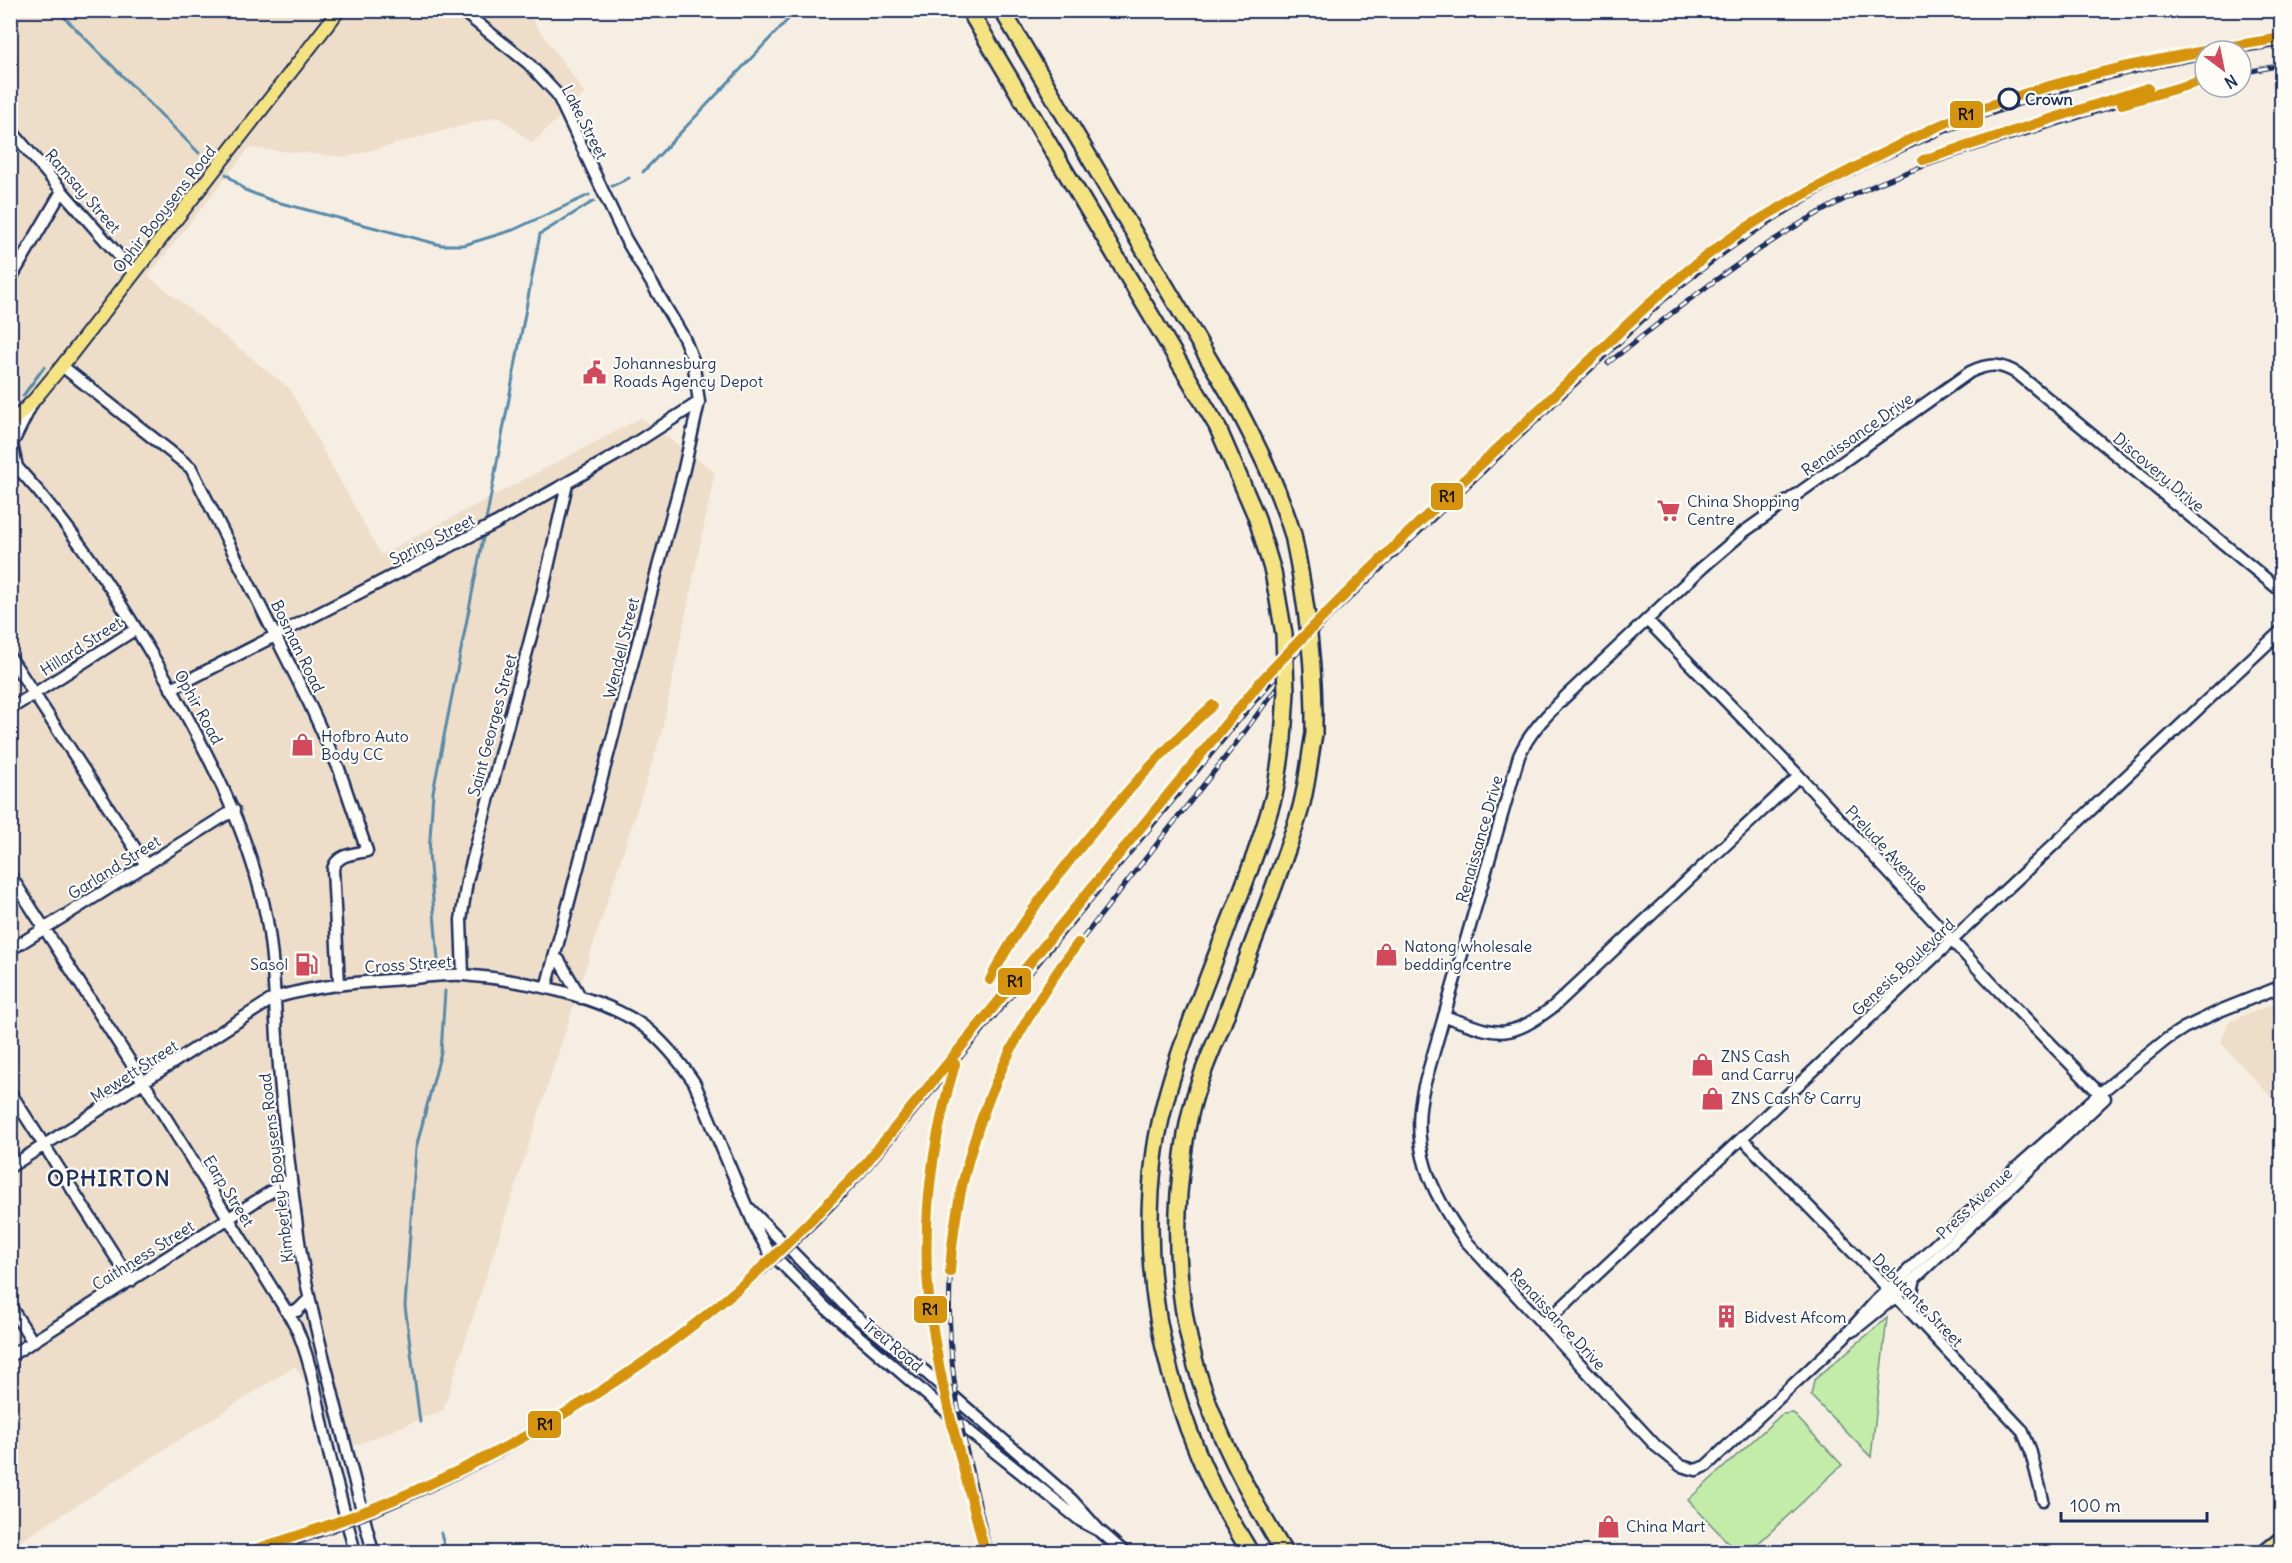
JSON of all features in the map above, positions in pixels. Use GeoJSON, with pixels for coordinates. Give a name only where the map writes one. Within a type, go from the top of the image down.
{"type":"FeatureCollection","features":[{"type":"Feature","properties":{"kind":"highway"},"geometry":{"type":"LineString","coordinates":[[969,10],[1217,426],[1256,516],[1274,572],[1284,634],[1286,692],[1283,740],[1273,800],[1170,1085],[1154,1158],[1149,1233],[1154,1296],[1166,1361],[1185,1422],[1213,1487],[1250,1552]]}},
{"type":"Feature","properties":{"kind":"highway"},"geometry":{"type":"LineString","coordinates":[[1002,10],[1236,405],[1268,468],[1293,535],[1306,600],[1314,692],[1314,734],[1300,812],[1194,1100],[1182,1162],[1177,1228],[1185,1326],[1194,1363],[1210,1410],[1240,1477],[1284,1552]]}},
{"type":"Feature","properties":{"kind":"highway"},"geometry":{"type":"LineString","coordinates":[[1240,1477],[1256,1494],[1295,1552]]}},
{"type":"Feature","properties":{"kind":"highway"},"geometry":{"type":"LineString","coordinates":[[2266,1552],[2282,1539]]}},
{"type":"Feature","properties":{"kind":"main road","name":"Ophir Booysens Road"},"geometry":{"type":"LineString","coordinates":[[10,424],[34,400],[62,366],[339,10]]}},
{"type":"Feature","properties":{"kind":"street","name":"Lake Street"},"geometry":{"type":"LineString","coordinates":[[460,10],[528,63],[549,85],[563,106],[634,254],[684,338],[693,360],[699,402]]}},
{"type":"Feature","properties":{"kind":"street","name":"Ramsay Street"},"geometry":{"type":"LineString","coordinates":[[10,129],[134,273]]}},
{"type":"Feature","properties":{"kind":"street"},"geometry":{"type":"LineString","coordinates":[[10,280],[62,192]]}},
{"type":"Feature","properties":{"kind":"street","name":"Renaissance Drive"},"geometry":{"type":"LineString","coordinates":[[1687,1469],[1673,1461],[1656,1446],[1465,1240],[1447,1215],[1424,1162],[1418,1136],[1418,1109],[1519,756],[1526,740],[1541,721],[1703,567],[1745,531],[1970,372],[1983,366],[1997,364],[2018,374]]}},
{"type":"Feature","properties":{"kind":"street","name":"Bosman Road"},"geometry":{"type":"LineString","coordinates":[[62,366],[191,468],[276,635],[339,769],[368,851],[336,860],[333,869],[339,984]]}},
{"type":"Feature","properties":{"kind":"street","name":"Discovery Drive"},"geometry":{"type":"LineString","coordinates":[[2018,374],[2282,592]]}},
{"type":"Feature","properties":{"kind":"street"},"geometry":{"type":"LineString","coordinates":[[14,466],[12,444],[34,400]]}},
{"type":"Feature","properties":{"kind":"street","name":"Spring Street"},"geometry":{"type":"LineString","coordinates":[[171,689],[496,523],[567,484],[699,402]]}},
{"type":"Feature","properties":{"kind":"street","name":"Wendell Street"},"geometry":{"type":"LineString","coordinates":[[549,989],[683,473],[699,402]]}},
{"type":"Feature","properties":{"kind":"street","name":"Ophir Road"},"geometry":{"type":"LineString","coordinates":[[14,466],[46,499],[81,543],[136,628],[198,734],[234,810],[251,859],[266,912],[274,998]]}},
{"type":"Feature","properties":{"kind":"street","name":"Saint Georges Street"},"geometry":{"type":"LineString","coordinates":[[458,975],[463,902],[546,577],[567,484]]}},
{"type":"Feature","properties":{"kind":"street","name":"Prelude Avenue"},"geometry":{"type":"LineString","coordinates":[[1647,620],[1799,776],[1952,942],[2102,1096]]}},
{"type":"Feature","properties":{"kind":"street","name":"Hillard Street"},"geometry":{"type":"LineString","coordinates":[[10,709],[136,628]]}},
{"type":"Feature","properties":{"kind":"street","name":"Genesis Boulevard"},"geometry":{"type":"LineString","coordinates":[[1543,1325],[2282,630]]}},
{"type":"Feature","properties":{"kind":"street"},"geometry":{"type":"LineString","coordinates":[[10,657],[146,865]]}},
{"type":"Feature","properties":{"kind":"street"},"geometry":{"type":"LineString","coordinates":[[1444,1016],[1493,1032],[1514,1031],[1531,1024],[1553,1007],[1799,776]]}},
{"type":"Feature","properties":{"kind":"street","name":"Garland Street"},"geometry":{"type":"LineString","coordinates":[[10,950],[234,810]]}},
{"type":"Feature","properties":{"kind":"street","name":"Earp Street"},"geometry":{"type":"LineString","coordinates":[[10,875],[287,1311],[300,1337],[313,1382],[356,1552]]}},
{"type":"Feature","properties":{"kind":"street","name":"Wendell Street"},"geometry":{"type":"LineString","coordinates":[[549,989],[559,960],[570,902]]}},
{"type":"Feature","properties":{"kind":"street"},"geometry":{"type":"LineString","coordinates":[[559,960],[581,998]]}},
{"type":"Feature","properties":{"kind":"street","name":"Cross Street"},"geometry":{"type":"LineString","coordinates":[[274,998],[339,984],[458,975],[549,989]]}},
{"type":"Feature","properties":{"kind":"street","name":"Press Avenue"},"geometry":{"type":"LineString","coordinates":[[1687,1469],[1696,1470],[1706,1466],[1844,1337],[1884,1307],[1891,1293],[2116,1082],[2167,1039],[2184,1028],[2222,1010],[2282,986]]}},
{"type":"Feature","properties":{"kind":"street","name":"Treu Road"},"geometry":{"type":"LineString","coordinates":[[549,989],[609,1008],[629,1018],[645,1028],[672,1053],[694,1083],[756,1229],[768,1250],[827,1309],[976,1437],[1081,1521],[1100,1531]]}},
{"type":"Feature","properties":{"kind":"street","name":"Mewett Street"},"geometry":{"type":"LineString","coordinates":[[10,1167],[274,998]]}},
{"type":"Feature","properties":{"kind":"street","name":"Kimberley-Booysens Road"},"geometry":{"type":"LineString","coordinates":[[274,998],[291,1179],[309,1299],[318,1337]]}},
{"type":"Feature","properties":{"kind":"street"},"geometry":{"type":"LineString","coordinates":[[10,1092],[131,1281]]}},
{"type":"Feature","properties":{"kind":"street","name":"Debutante Street"},"geometry":{"type":"LineString","coordinates":[[1742,1138],[2022,1430],[2030,1449],[2043,1500]]}},
{"type":"Feature","properties":{"kind":"street","name":"Press Avenue"},"geometry":{"type":"LineString","coordinates":[[1844,1337],[1863,1314],[1916,1278],[2045,1149]]}},
{"type":"Feature","properties":{"kind":"street","name":"Caithness Street"},"geometry":{"type":"LineString","coordinates":[[10,1356],[291,1179]]}},
{"type":"Feature","properties":{"kind":"street","name":"Treu Road"},"geometry":{"type":"LineString","coordinates":[[747,1206],[853,1314],[931,1376],[1072,1500],[1100,1531],[1124,1552]]}},
{"type":"Feature","properties":{"kind":"street"},"geometry":{"type":"LineString","coordinates":[[1884,1307],[1893,1307],[1912,1313],[1910,1300],[1916,1278]]}},
{"type":"Feature","properties":{"kind":"street"},"geometry":{"type":"LineString","coordinates":[[287,1311],[297,1311],[309,1299]]}},
{"type":"Feature","properties":{"kind":"street"},"geometry":{"type":"LineString","coordinates":[[10,1306],[33,1342]]}},
{"type":"Feature","properties":{"kind":"street"},"geometry":{"type":"LineString","coordinates":[[313,1382],[311,1357],[318,1337]]}},
{"type":"Feature","properties":{"kind":"street"},"geometry":{"type":"LineString","coordinates":[[318,1337],[374,1552]]}},
{"type":"Feature","properties":{"kind":"shaded area"},"geometry":{"type":"Polygon","coordinates":[[[11,11],[526,11],[585,93],[532,143],[499,116],[346,157],[249,148],[148,276],[289,388],[381,555],[641,418],[715,472],[661,735],[443,1410],[349,1448],[295,1366],[11,1547],[11,11]]]}},
{"type":"Feature","properties":{"kind":"shaded area"},"geometry":{"type":"Polygon","coordinates":[[[2281,1001],[2281,1108],[2221,1043],[2228,1022],[2281,1001]]]}},
{"type":"Feature","properties":{"kind":"green space"},"geometry":{"type":"Polygon","coordinates":[[[1887,1318],[1871,1457],[1811,1396],[1814,1380],[1887,1318]]]}},
{"type":"Feature","properties":{"kind":"green space"},"geometry":{"type":"Polygon","coordinates":[[[1793,1413],[1842,1465],[1749,1552],[1737,1552],[1688,1500],[1782,1414],[1793,1413]]]}},
{"type":"Feature","properties":{"kind":"waterway"},"geometry":{"type":"LineString","coordinates":[[57,10],[199,153]]}},
{"type":"Feature","properties":{"kind":"waterway"},"geometry":{"type":"LineString","coordinates":[[643,172],[797,10]]}},
{"type":"Feature","properties":{"kind":"waterway"},"geometry":{"type":"LineString","coordinates":[[226,174],[245,190],[273,201],[441,245],[464,245],[513,230],[589,195]]}},
{"type":"Feature","properties":{"kind":"waterway"},"geometry":{"type":"LineString","coordinates":[[612,186],[629,178]]}},
{"type":"Feature","properties":{"kind":"waterway"},"geometry":{"type":"LineString","coordinates":[[485,526],[540,234],[594,201]]}},
{"type":"Feature","properties":{"kind":"waterway"},"geometry":{"type":"LineString","coordinates":[[23,396],[44,367]]}},
{"type":"Feature","properties":{"kind":"waterway"},"geometry":{"type":"LineString","coordinates":[[10,412],[14,408]]}},
{"type":"Feature","properties":{"kind":"waterway"},"geometry":{"type":"LineString","coordinates":[[438,960],[429,854],[433,792],[484,533]]}},
{"type":"Feature","properties":{"kind":"waterway"},"geometry":{"type":"LineString","coordinates":[[420,1422],[405,1306],[416,1148],[441,1052],[445,991]]}},
{"type":"Feature","properties":{"kind":"waterway"},"geometry":{"type":"LineString","coordinates":[[441,1533],[445,1550],[455,1552]]}},
{"type":"Feature","properties":{"kind":"railway"},"geometry":{"type":"LineString","coordinates":[[2253,49],[2282,45]]}},
{"type":"Feature","properties":{"kind":"railway"},"geometry":{"type":"LineString","coordinates":[[271,1552],[356,1522],[438,1486],[517,1446],[593,1402],[666,1352],[735,1297],[802,1238],[865,1173],[1265,689],[1327,620],[1664,300],[1723,254],[1785,212],[1850,175],[1918,143],[1988,115],[2059,91],[2131,72],[2193,59]]}},
{"type":"Feature","properties":{"kind":"railway"},"geometry":{"type":"LineString","coordinates":[[2253,71],[2282,65]]}},
{"type":"Feature","properties":{"kind":"railway"},"geometry":{"type":"LineString","coordinates":[[1608,363],[1749,257],[1778,237],[1839,202],[1886,180],[1960,154],[2193,83]]}},
{"type":"Feature","properties":{"kind":"railway"},"geometry":{"type":"LineString","coordinates":[[990,1552],[961,1423],[954,1379],[950,1323],[951,1268],[957,1215],[968,1163],[1005,1063],[1060,967],[1231,750],[1282,681]]}},
{"type":"Feature","properties":{"kind":"transit line","name":"R1"},"geometry":{"type":"LineString","coordinates":[[246,1552],[376,1507],[500,1450],[559,1417],[617,1380],[673,1341],[745,1283],[861,1169],[1261,681],[1437,505],[1661,293],[1711,252],[1800,196],[1908,140],[1980,109],[2053,85],[2129,66],[2282,38]]}},
{"type":"Feature","properties":{"kind":"transit line","name":"R1"},"geometry":{"type":"LineString","coordinates":[[2122,104],[2193,83]]}},
{"type":"Feature","properties":{"kind":"transit line","name":"R1"},"geometry":{"type":"LineString","coordinates":[[1923,160],[2148,88]]}},
{"type":"Feature","properties":{"kind":"transit line","name":"R1"},"geometry":{"type":"LineString","coordinates":[[990,980],[1028,917],[1121,798],[1156,760],[1213,705]]}},
{"type":"Feature","properties":{"kind":"transit line","name":"R1"},"geometry":{"type":"LineString","coordinates":[[950,1272],[963,1183],[974,1140],[989,1098],[1028,1018],[1078,943]]}},
{"type":"Feature","properties":{"kind":"transit line","name":"R1"},"geometry":{"type":"LineString","coordinates":[[955,1064],[932,1166],[927,1219],[927,1271],[941,1377],[985,1552]]}},
{"type":"Feature","properties":{"kind":"place","name":"Crown"},"geometry":{"type":"Point","coordinates":[2009,99]}},
{"type":"Feature","properties":{"kind":"place","name":"Johannesburg Roads Agency Depot"},"geometry":{"type":"Point","coordinates":[595,372]}},
{"type":"Feature","properties":{"kind":"place","name":"China Shopping Centre"},"geometry":{"type":"Point","coordinates":[1669,510]}},
{"type":"Feature","properties":{"kind":"place","name":"Hofbro Auto Body CC"},"geometry":{"type":"Point","coordinates":[303,745]}},
{"type":"Feature","properties":{"kind":"place","name":"Natong wholesale bedding centre"},"geometry":{"type":"Point","coordinates":[1386,955]}},
{"type":"Feature","properties":{"kind":"place","name":"Sasol"},"geometry":{"type":"Point","coordinates":[306,964]}},
{"type":"Feature","properties":{"kind":"place","name":"ZNS Cash and Carry"},"geometry":{"type":"Point","coordinates":[1703,1065]}},
{"type":"Feature","properties":{"kind":"place","name":"ZNS Cash & Carry"},"geometry":{"type":"Point","coordinates":[1713,1098]}},
{"type":"Feature","properties":{"kind":"place","name":"Bidvest Afcom"},"geometry":{"type":"Point","coordinates":[1726,1317]}},
{"type":"Feature","properties":{"kind":"place","name":"China Mart"},"geometry":{"type":"Point","coordinates":[1608,1526]}},
{"type":"Feature","properties":{"kind":"district","name":"OPHIRTON"},"geometry":{"type":"Point","coordinates":[109,1178]}}]}
